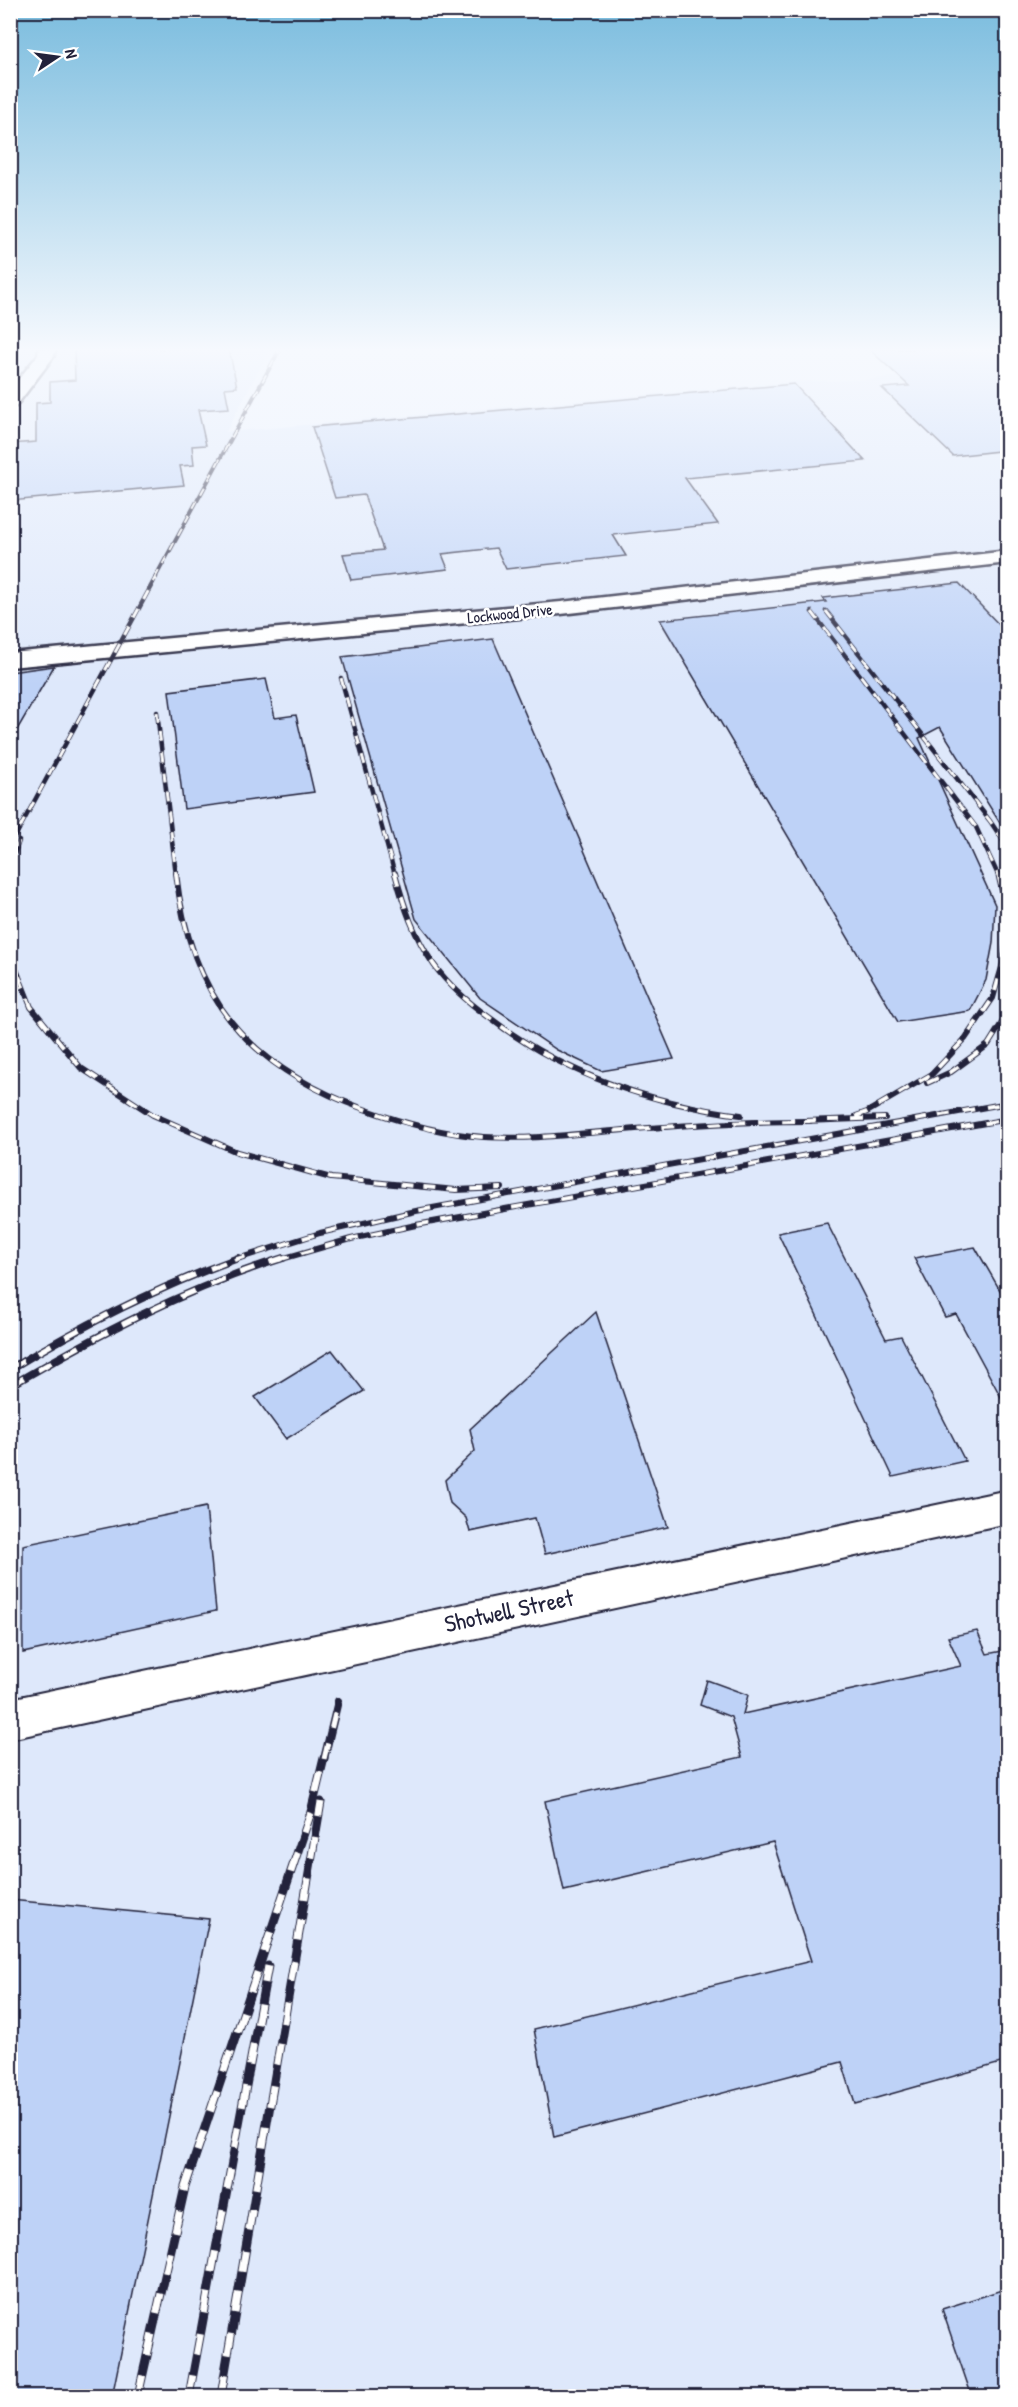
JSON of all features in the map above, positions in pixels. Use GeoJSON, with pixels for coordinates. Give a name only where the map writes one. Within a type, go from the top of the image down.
{"type":"FeatureCollection","features":[{"type":"Feature","properties":{"kind":"main road","name":"Lockwood Drive"},"geometry":{"type":"LineString","coordinates":[[211,621],[555,591],[1008,539]]}},
{"type":"Feature","properties":{"kind":"main road","name":"Lockwood Drive"},"geometry":{"type":"LineString","coordinates":[[10,660],[550,609],[1008,557]]}},
{"type":"Feature","properties":{"kind":"main road"},"geometry":{"type":"LineString","coordinates":[[10,640],[50,636]]}},
{"type":"Feature","properties":{"kind":"street","name":"Shotwell Street"},"geometry":{"type":"LineString","coordinates":[[10,1719],[1008,1506]]}},
{"type":"Feature","properties":{"kind":"shaded area"},"geometry":{"type":"Polygon","coordinates":[[[11,461],[1007,461],[1007,2396],[11,2396],[11,461]]]}},
{"type":"Feature","properties":{"kind":"building"},"geometry":{"type":"Polygon","coordinates":[[[10,461],[194,461],[194,465],[180,466],[184,485],[10,501],[10,461]]]}},
{"type":"Feature","properties":{"kind":"building"},"geometry":{"type":"Polygon","coordinates":[[[323,461],[862,461],[685,478],[718,524],[613,535],[626,556],[506,569],[496,548],[442,554],[448,569],[351,580],[343,554],[383,550],[364,495],[335,498],[323,461]]]}},
{"type":"Feature","properties":{"kind":"building"},"geometry":{"type":"Polygon","coordinates":[[[959,583],[1008,634],[1008,836],[940,727],[919,738],[995,905],[993,943],[986,980],[970,1011],[898,1022],[660,620],[826,602],[823,598],[959,583]]]}},
{"type":"Feature","properties":{"kind":"building"},"geometry":{"type":"Polygon","coordinates":[[[493,639],[674,1059],[601,1071],[557,1050],[480,998],[416,919],[342,657],[493,639]]]}},
{"type":"Feature","properties":{"kind":"building"},"geometry":{"type":"Polygon","coordinates":[[[54,666],[10,742],[10,672],[54,666]]]}},
{"type":"Feature","properties":{"kind":"building"},"geometry":{"type":"Polygon","coordinates":[[[266,679],[275,718],[296,715],[314,792],[184,809],[169,691],[266,679]]]}},
{"type":"Feature","properties":{"kind":"building"},"geometry":{"type":"Polygon","coordinates":[[[827,1223],[886,1339],[901,1336],[965,1461],[893,1477],[778,1233],[827,1223]]]}},
{"type":"Feature","properties":{"kind":"building"},"geometry":{"type":"Polygon","coordinates":[[[975,1247],[1008,1304],[1008,1410],[956,1314],[945,1317],[914,1258],[975,1247]]]}},
{"type":"Feature","properties":{"kind":"building"},"geometry":{"type":"Polygon","coordinates":[[[596,1312],[668,1527],[545,1554],[535,1518],[470,1532],[466,1518],[450,1503],[445,1480],[475,1451],[470,1429],[596,1312]]]}},
{"type":"Feature","properties":{"kind":"building"},"geometry":{"type":"Polygon","coordinates":[[[332,1350],[364,1391],[286,1439],[255,1397],[332,1350]]]}},
{"type":"Feature","properties":{"kind":"building"},"geometry":{"type":"Polygon","coordinates":[[[206,1507],[216,1611],[23,1653],[23,1545],[206,1507]]]}},
{"type":"Feature","properties":{"kind":"building"},"geometry":{"type":"Polygon","coordinates":[[[977,1631],[987,1654],[1008,1650],[1008,2061],[855,2104],[842,2062],[554,2137],[534,2029],[811,1961],[773,1842],[564,1891],[545,1801],[742,1757],[731,1717],[700,1705],[707,1680],[748,1695],[743,1714],[961,1666],[948,1637],[977,1631]]]}},
{"type":"Feature","properties":{"kind":"building"},"geometry":{"type":"Polygon","coordinates":[[[10,1900],[209,1919],[112,2397],[10,2397],[10,1900]]]}},
{"type":"Feature","properties":{"kind":"building"},"geometry":{"type":"Polygon","coordinates":[[[1008,2288],[1008,2397],[972,2397],[942,2309],[1008,2288]]]}},
{"type":"Feature","properties":{"kind":"railway"},"geometry":{"type":"LineString","coordinates":[[155,578],[219,461]]}},
{"type":"Feature","properties":{"kind":"railway"},"geometry":{"type":"LineString","coordinates":[[10,846],[156,577]]}},
{"type":"Feature","properties":{"kind":"railway"},"geometry":{"type":"LineString","coordinates":[[826,611],[990,821],[1008,848]]}},
{"type":"Feature","properties":{"kind":"railway"},"geometry":{"type":"LineString","coordinates":[[812,612],[976,827],[998,875]]}},
{"type":"Feature","properties":{"kind":"railway"},"geometry":{"type":"LineString","coordinates":[[341,678],[395,875]]}},
{"type":"Feature","properties":{"kind":"railway"},"geometry":{"type":"LineString","coordinates":[[157,712],[176,875]]}},
{"type":"Feature","properties":{"kind":"railway"},"geometry":{"type":"LineString","coordinates":[[10,866],[19,841]]}},
{"type":"Feature","properties":{"kind":"railway"},"geometry":{"type":"LineString","coordinates":[[176,873],[183,917],[195,956],[211,991],[231,1022],[257,1049],[287,1072],[323,1092],[364,1109],[438,1131],[501,1138],[717,1124],[810,1121]]}},
{"type":"Feature","properties":{"kind":"railway"},"geometry":{"type":"LineString","coordinates":[[395,873],[410,921],[434,965],[467,1000],[518,1038],[578,1071],[609,1083],[673,1103],[741,1115]]}},
{"type":"Feature","properties":{"kind":"railway"},"geometry":{"type":"LineString","coordinates":[[998,873],[1008,917]]}},
{"type":"Feature","properties":{"kind":"railway"},"geometry":{"type":"LineString","coordinates":[[856,1116],[867,1112],[932,1074],[965,1039],[993,998],[1004,960],[1008,930]]}},
{"type":"Feature","properties":{"kind":"railway"},"geometry":{"type":"LineString","coordinates":[[10,954],[31,1007],[81,1068],[153,1115],[237,1152],[331,1178],[456,1190],[502,1188]]}},
{"type":"Feature","properties":{"kind":"railway"},"geometry":{"type":"LineString","coordinates":[[927,1083],[951,1072],[988,1045],[1008,1013]]}},
{"type":"Feature","properties":{"kind":"railway"},"geometry":{"type":"LineString","coordinates":[[234,1260],[320,1233],[416,1211],[1008,1103]]}},
{"type":"Feature","properties":{"kind":"railway"},"geometry":{"type":"LineString","coordinates":[[804,1121],[885,1118]]}},
{"type":"Feature","properties":{"kind":"railway"},"geometry":{"type":"LineString","coordinates":[[278,1260],[351,1239],[416,1225],[1008,1119]]}},
{"type":"Feature","properties":{"kind":"railway"},"geometry":{"type":"LineString","coordinates":[[10,1369],[121,1308],[179,1281],[238,1258]]}},
{"type":"Feature","properties":{"kind":"railway"},"geometry":{"type":"LineString","coordinates":[[10,1386],[109,1331],[177,1298],[283,1258]]}},
{"type":"Feature","properties":{"kind":"railway"},"geometry":{"type":"LineString","coordinates":[[324,1759],[338,1701]]}},
{"type":"Feature","properties":{"kind":"railway"},"geometry":{"type":"LineString","coordinates":[[138,2396],[185,2187],[311,1812],[324,1758]]}},
{"type":"Feature","properties":{"kind":"railway"},"geometry":{"type":"LineString","coordinates":[[221,2396],[321,1802]]}},
{"type":"Feature","properties":{"kind":"railway"},"geometry":{"type":"LineString","coordinates":[[189,2396],[268,1966]]}}]}
